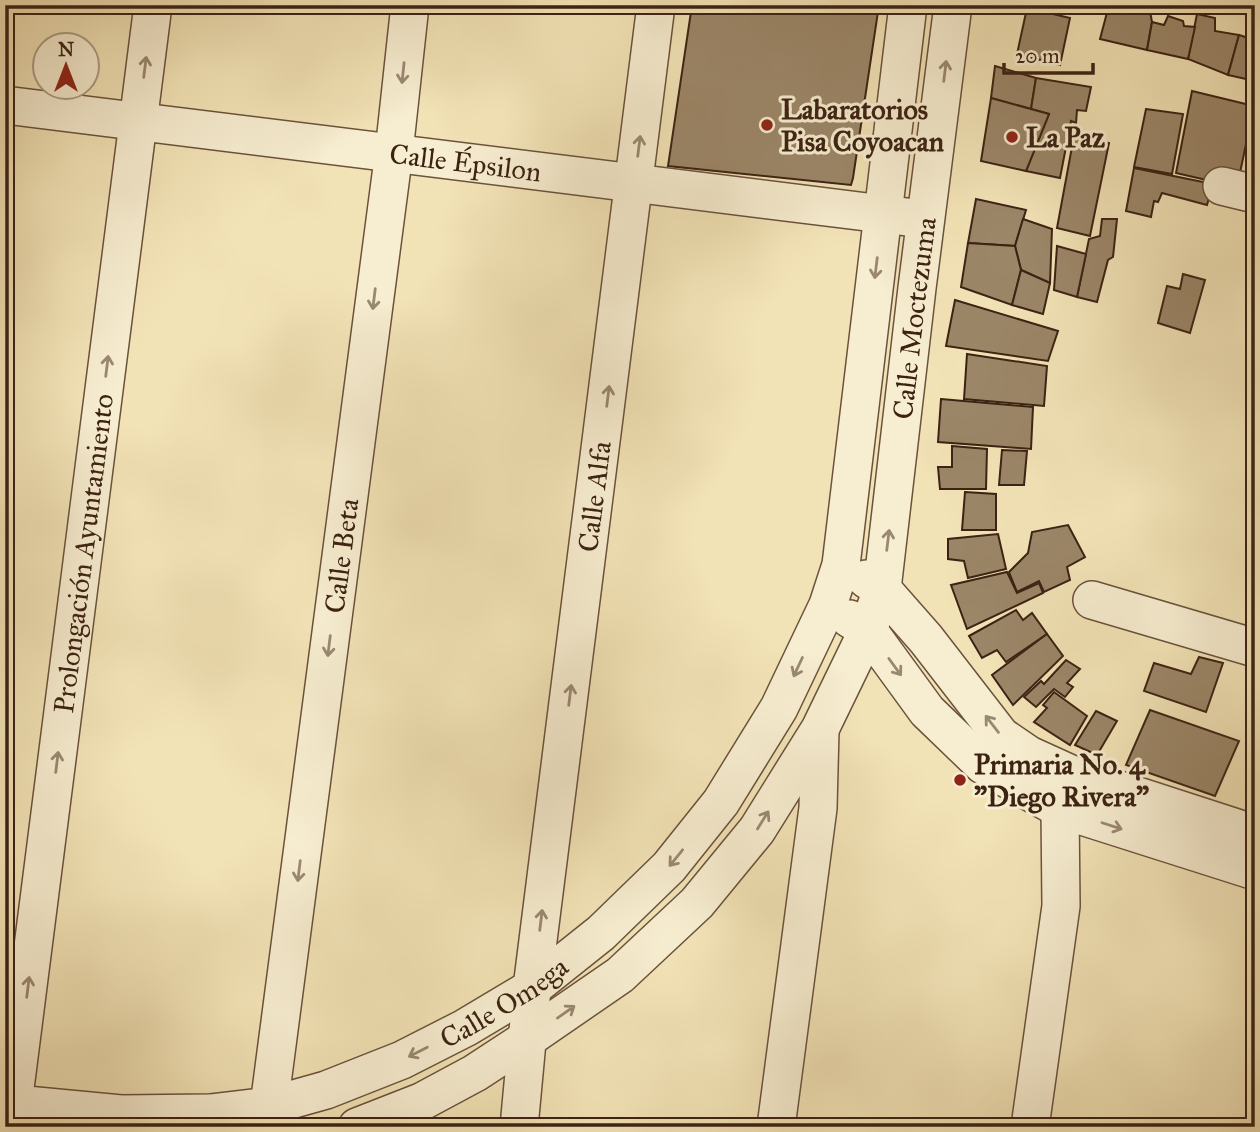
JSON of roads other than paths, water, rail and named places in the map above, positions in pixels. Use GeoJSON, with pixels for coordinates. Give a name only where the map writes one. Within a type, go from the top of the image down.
{"type":"FeatureCollection","features":[{"type":"Feature","properties":{"kind":"street","name":"Prolongación Ayuntamiento"},"geometry":{"type":"LineString","coordinates":[[9,1103],[153,5]]}},
{"type":"Feature","properties":{"kind":"street","name":"Calle Beta"},"geometry":{"type":"LineString","coordinates":[[268,1105],[394,152],[410,5]]}},
{"type":"Feature","properties":{"kind":"street","name":"Calle Alfa"},"geometry":{"type":"LineString","coordinates":[[519,1127],[532,988],[656,5]]}},
{"type":"Feature","properties":{"kind":"street","name":"Calle Moctezuma"},"geometry":{"type":"LineString","coordinates":[[828,605],[841,565],[908,5]]}},
{"type":"Feature","properties":{"kind":"street","name":"Calle Moctezuma"},"geometry":{"type":"LineString","coordinates":[[868,630],[882,589],[953,5]]}},
{"type":"Feature","properties":{"kind":"street","name":"Calle Épsilon"},"geometry":{"type":"LineString","coordinates":[[5,105],[926,219]]}},
{"type":"Feature","properties":{"kind":"street"},"geometry":{"type":"LineString","coordinates":[[841,565],[882,589],[926,639],[1001,736],[1029,755],[1073,775],[1255,834]]}},
{"type":"Feature","properties":{"kind":"street"},"geometry":{"type":"LineString","coordinates":[[1092,600],[1255,648]]}},
{"type":"Feature","properties":{"kind":"street","name":"Calle Omega"},"geometry":{"type":"LineString","coordinates":[[9,1103],[121,1114],[210,1113],[268,1105],[326,1090],[402,1060],[465,1028],[532,988],[601,933],[668,867],[721,802],[779,708],[828,605]]}},
{"type":"Feature","properties":{"kind":"street"},"geometry":{"type":"LineString","coordinates":[[828,605],[868,630],[927,711],[983,765],[1060,810],[1255,871]]}},
{"type":"Feature","properties":{"kind":"street","name":"Calle Omega"},"geometry":{"type":"LineString","coordinates":[[357,1127],[421,1102],[475,1073],[527,1039],[620,975],[696,903],[757,830],[820,729],[868,630]]}},
{"type":"Feature","properties":{"kind":"street"},"geometry":{"type":"LineString","coordinates":[[776,1127],[818,807],[820,729]]}},
{"type":"Feature","properties":{"kind":"street"},"geometry":{"type":"LineString","coordinates":[[1030,1127],[1061,906],[1060,810],[1073,775]]}},
{"type":"Feature","properties":{"kind":"place","name":"Labaratorios Pisa Coyoacan"},"geometry":{"type":"Point","coordinates":[767,125]}},
{"type":"Feature","properties":{"kind":"place","name":"La Paz"},"geometry":{"type":"Point","coordinates":[1012,137]}},
{"type":"Feature","properties":{"kind":"place","name":"Primaria No. 4 \"Diego Rivera\""},"geometry":{"type":"Point","coordinates":[960,780]}}]}
